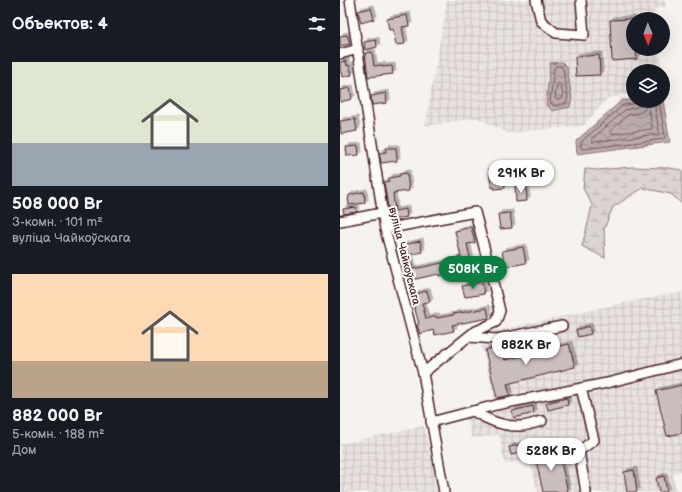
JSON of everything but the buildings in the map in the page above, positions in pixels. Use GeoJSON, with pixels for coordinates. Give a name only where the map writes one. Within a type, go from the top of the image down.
{"type":"FeatureCollection","features":[{"type":"Feature","properties":{"kind":"street","name":"вуліца Чайкоўскага"},"geometry":{"type":"LineString","coordinates":[[350,0],[385,229],[423,373],[444,492]]}},
{"type":"Feature","properties":{"kind":"street"},"geometry":{"type":"LineString","coordinates":[[536,0],[541,21],[556,33],[584,35],[581,0]]}},
{"type":"Feature","properties":{"kind":"street"},"geometry":{"type":"LineString","coordinates":[[340,54],[358,49]]}},
{"type":"Feature","properties":{"kind":"street"},"geometry":{"type":"LineString","coordinates":[[385,229],[475,212],[500,310],[496,322],[474,332],[423,373]]}},
{"type":"Feature","properties":{"kind":"street"},"geometry":{"type":"LineString","coordinates":[[340,221],[382,213]]}},
{"type":"Feature","properties":{"kind":"street"},"geometry":{"type":"LineString","coordinates":[[468,337],[497,339],[562,326]]}},
{"type":"Feature","properties":{"kind":"street"},"geometry":{"type":"LineString","coordinates":[[431,422],[496,405],[581,388],[682,364]]}},
{"type":"Feature","properties":{"kind":"street"},"geometry":{"type":"LineString","coordinates":[[581,388],[594,440],[579,451],[586,492]]}},
{"type":"Feature","properties":{"kind":"street"},"geometry":{"type":"LineString","coordinates":[[473,411],[498,424],[522,426],[542,420]]}},
{"type":"Feature","properties":{"kind":"shaded area"},"geometry":{"type":"Polygon","coordinates":[[[447,0],[664,0],[666,7],[654,9],[654,12],[626,12],[626,56],[660,56],[661,64],[626,64],[626,94],[608,98],[583,126],[508,133],[477,118],[425,126],[447,0]]]}},
{"type":"Feature","properties":{"kind":"shaded area"},"geometry":{"type":"Polygon","coordinates":[[[682,292],[682,470],[673,475],[677,492],[538,492],[529,459],[505,465],[499,435],[472,438],[467,419],[498,412],[481,344],[491,332],[623,303],[682,292]]]}},
{"type":"Feature","properties":{"kind":"shaded area"},"geometry":{"type":"Polygon","coordinates":[[[424,426],[439,492],[340,492],[340,444],[424,426]]]}},
{"type":"Feature","properties":{"kind":"green space"},"geometry":{"type":"Polygon","coordinates":[[[631,167],[669,168],[682,170],[682,204],[671,194],[643,188],[613,207],[604,229],[605,258],[582,246],[592,205],[583,188],[585,169],[598,170],[631,167]]]}},
{"type":"Feature","properties":{"kind":"water"},"geometry":{"type":"Polygon","coordinates":[[[562,62],[567,67],[572,98],[570,107],[552,111],[546,105],[550,63],[562,62]]]}},
{"type":"Feature","properties":{"kind":"water"},"geometry":{"type":"Polygon","coordinates":[[[622,100],[626,100],[626,108],[664,108],[670,142],[577,154],[576,141],[622,100]]]}}]}
